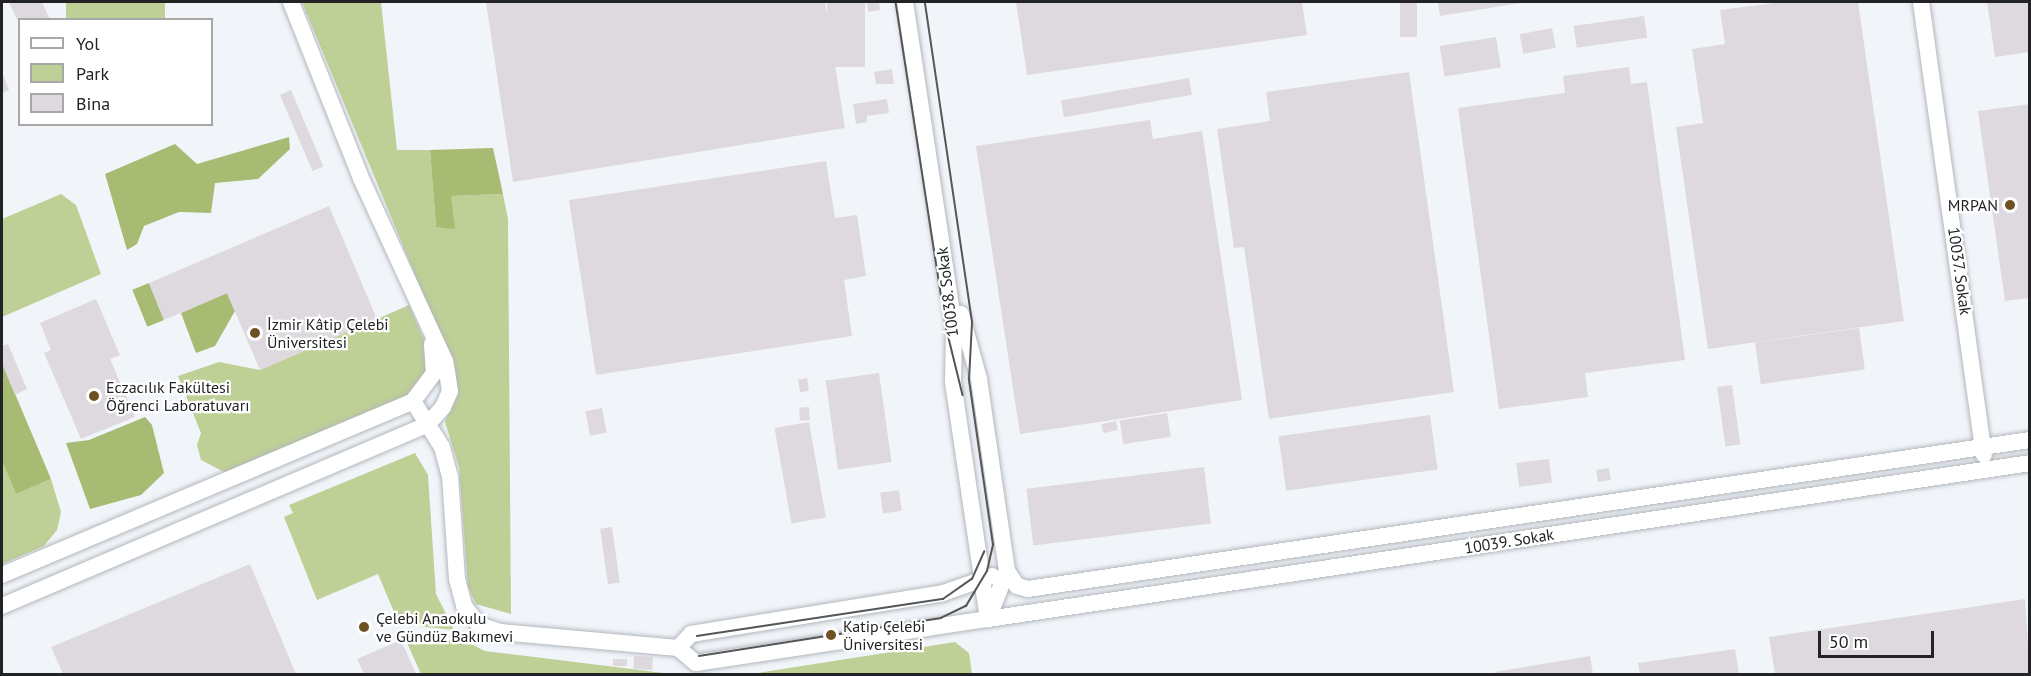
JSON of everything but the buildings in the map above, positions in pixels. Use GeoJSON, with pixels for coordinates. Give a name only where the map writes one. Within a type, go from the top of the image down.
{"type":"FeatureCollection","features":[{"type":"Feature","properties":{"kind":"street"},"geometry":{"type":"LineString","coordinates":[[2,606],[427,425],[443,407],[450,391],[445,361],[361,178],[291,2]]}},
{"type":"Feature","properties":{"kind":"street","name":"10038. Sokak"},"geometry":{"type":"LineString","coordinates":[[904,2],[954,326],[953,382],[988,619]]}},
{"type":"Feature","properties":{"kind":"street","name":"10038. Sokak"},"geometry":{"type":"LineString","coordinates":[[916,2],[963,326],[979,379],[1007,572]]}},
{"type":"Feature","properties":{"kind":"street","name":"10037. Sokak"},"geometry":{"type":"LineString","coordinates":[[1921,2],[1986,469]]}},
{"type":"Feature","properties":{"kind":"street"},"geometry":{"type":"LineString","coordinates":[[2,575],[413,401],[434,373],[432,336]]}},
{"type":"Feature","properties":{"kind":"street"},"geometry":{"type":"LineString","coordinates":[[413,401],[442,447],[450,476],[457,579],[464,606],[479,625],[500,632],[678,648],[691,634],[943,593],[1007,572]]}},
{"type":"Feature","properties":{"kind":"street","name":"10039. Sokak"},"geometry":{"type":"LineString","coordinates":[[1007,572],[1017,586],[1028,589],[2030,440]]}},
{"type":"Feature","properties":{"kind":"street","name":"10039. Sokak"},"geometry":{"type":"LineString","coordinates":[[678,648],[696,663],[2030,463]]}},
{"type":"Feature","properties":{"kind":"street"},"geometry":{"type":"LineString","coordinates":[[988,619],[1007,572]]}},
{"type":"Feature","properties":{"kind":"green space"},"geometry":{"type":"Polygon","coordinates":[[[66,2],[165,2],[165,18],[66,18],[66,2]]]}},
{"type":"Feature","properties":{"kind":"green space"},"geometry":{"type":"Polygon","coordinates":[[[302,2],[381,2],[397,150],[430,150],[436,227],[451,196],[503,194],[508,219],[511,614],[476,604],[468,587],[459,467],[445,422],[457,393],[455,371],[302,2]]]}},
{"type":"Feature","properties":{"kind":"green space"},"geometry":{"type":"Polygon","coordinates":[[[289,137],[290,149],[258,179],[215,183],[211,213],[179,212],[144,226],[137,244],[127,250],[105,174],[175,144],[197,164],[289,137]]]}},
{"type":"Feature","properties":{"kind":"green space"},"geometry":{"type":"Polygon","coordinates":[[[493,148],[503,194],[451,196],[455,229],[436,227],[430,150],[493,148]]]}},
{"type":"Feature","properties":{"kind":"green space"},"geometry":{"type":"Polygon","coordinates":[[[61,194],[76,205],[101,274],[2,317],[2,219],[61,194]]]}},
{"type":"Feature","properties":{"kind":"green space"},"geometry":{"type":"Polygon","coordinates":[[[149,283],[164,320],[147,327],[132,290],[149,283]]]}},
{"type":"Feature","properties":{"kind":"green space"},"geometry":{"type":"Polygon","coordinates":[[[227,293],[235,311],[215,346],[196,353],[181,313],[227,293]]]}},
{"type":"Feature","properties":{"kind":"green space"},"geometry":{"type":"Polygon","coordinates":[[[409,305],[427,347],[430,369],[411,394],[226,473],[201,460],[197,445],[201,433],[178,376],[219,362],[260,370],[409,305]]]}},
{"type":"Feature","properties":{"kind":"green space"},"geometry":{"type":"Polygon","coordinates":[[[2,363],[51,479],[16,494],[2,461],[2,363]]]}},
{"type":"Feature","properties":{"kind":"green space"},"geometry":{"type":"Polygon","coordinates":[[[145,417],[152,425],[164,473],[141,495],[90,509],[66,443],[89,440],[145,417]]]}},
{"type":"Feature","properties":{"kind":"green space"},"geometry":{"type":"Polygon","coordinates":[[[415,453],[428,475],[436,594],[454,630],[399,624],[378,574],[317,600],[284,517],[293,513],[289,505],[415,453]]]}},
{"type":"Feature","properties":{"kind":"green space"},"geometry":{"type":"Polygon","coordinates":[[[2,461],[16,494],[51,479],[61,512],[57,530],[44,546],[2,564],[2,461]]]}},
{"type":"Feature","properties":{"kind":"green space"},"geometry":{"type":"Polygon","coordinates":[[[403,634],[469,643],[485,651],[672,674],[421,674],[403,634]]]}},
{"type":"Feature","properties":{"kind":"green space"},"geometry":{"type":"Polygon","coordinates":[[[955,642],[969,653],[972,674],[751,674],[955,642]]]}},
{"type":"Feature","properties":{"kind":"tram line"},"geometry":{"type":"LineString","coordinates":[[896,2],[946,326],[963,395]]}},
{"type":"Feature","properties":{"kind":"tram line"},"geometry":{"type":"LineString","coordinates":[[699,656],[941,618],[966,606],[987,571],[993,545],[969,380],[972,322],[925,2]]}},
{"type":"Feature","properties":{"kind":"tram line"},"geometry":{"type":"LineString","coordinates":[[697,636],[943,599],[972,579],[984,552]]}},
{"type":"Feature","properties":{"kind":"place","name":"MRPAN"},"geometry":{"type":"Point","coordinates":[2010,205]}},
{"type":"Feature","properties":{"kind":"place","name":"İzmir Kâtip Çelebi Üniversitesi"},"geometry":{"type":"Point","coordinates":[255,333]}},
{"type":"Feature","properties":{"kind":"place","name":"Eczacılık Fakültesi Öğrenci Laboratuvarı"},"geometry":{"type":"Point","coordinates":[94,396]}},
{"type":"Feature","properties":{"kind":"place","name":"Çelebi Anaokulu ve Gündüz Bakımevi"},"geometry":{"type":"Point","coordinates":[364,627]}},
{"type":"Feature","properties":{"kind":"place","name":"Katip Çelebi Üniversitesi"},"geometry":{"type":"Point","coordinates":[831,635]}}]}
